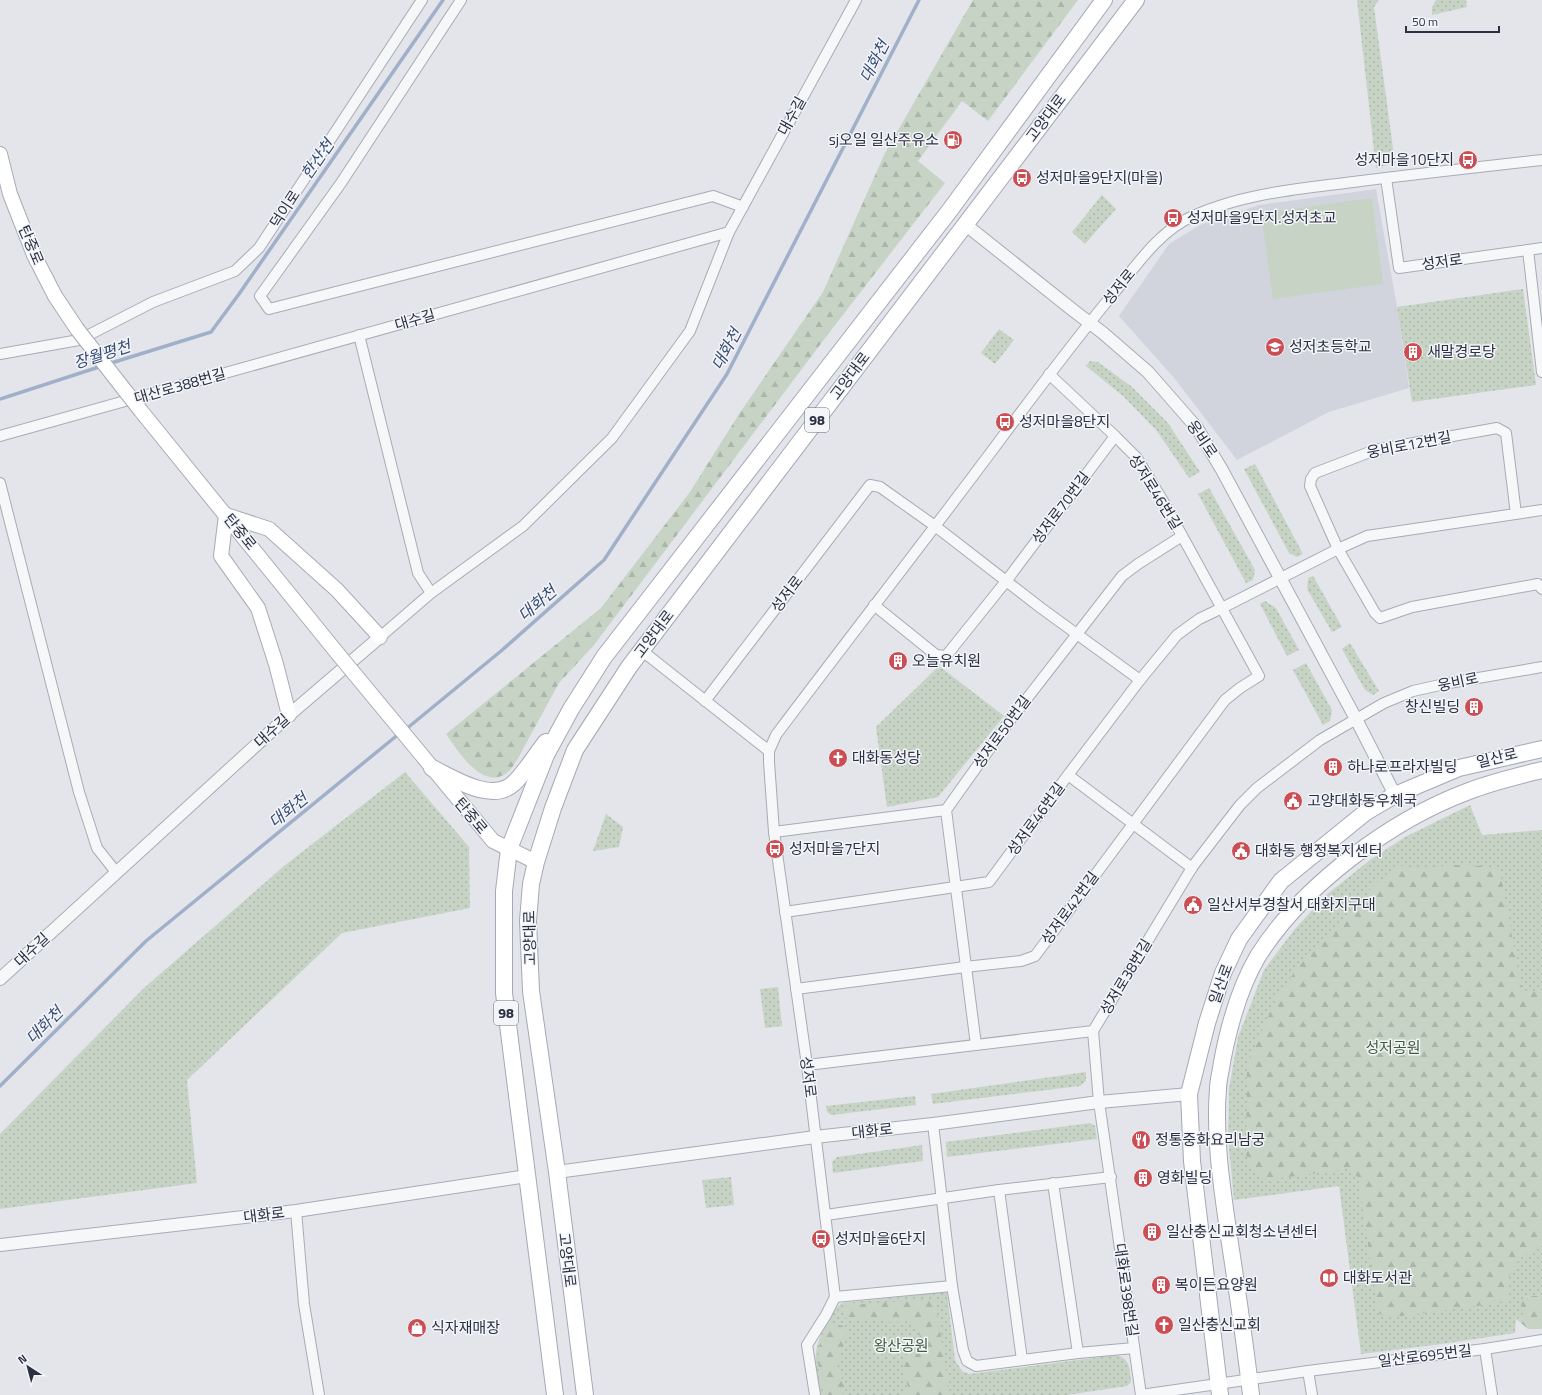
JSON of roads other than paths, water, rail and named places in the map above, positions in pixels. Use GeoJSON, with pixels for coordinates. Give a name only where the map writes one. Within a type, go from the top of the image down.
{"type":"FeatureCollection","features":[{"type":"Feature","properties":{"kind":"main road","name":"고양대로"},"geometry":{"type":"LineString","coordinates":[[555,1395],[504,992],[504,891],[509,849],[546,755],[571,708],[604,657],[950,210],[1104,0]]}},
{"type":"Feature","properties":{"kind":"main road","name":"고양대로"},"geometry":{"type":"LineString","coordinates":[[585,1395],[557,1172],[531,991],[528,921],[531,884],[536,862],[553,808],[575,750],[628,667],[1136,0]]}},
{"type":"Feature","properties":{"kind":"main road","name":"탄중로"},"geometry":{"type":"LineString","coordinates":[[0,154],[10,194],[34,255],[55,296],[78,334],[338,654],[493,841],[536,862]]}},
{"type":"Feature","properties":{"kind":"main road"},"geometry":{"type":"LineString","coordinates":[[289,715],[276,664],[258,608],[221,556],[226,515],[269,529],[337,590],[380,637]]}},
{"type":"Feature","properties":{"kind":"main road"},"geometry":{"type":"LineString","coordinates":[[432,768],[469,786],[483,790],[496,791],[506,788],[514,783],[571,708]]}},
{"type":"Feature","properties":{"kind":"main road","name":"일산로"},"geometry":{"type":"LineString","coordinates":[[1220,1390],[1192,1161],[1189,1094],[1206,1023],[1223,973],[1239,939],[1281,881],[1366,812],[1394,795],[1459,768],[1542,748]]}},
{"type":"Feature","properties":{"kind":"main road","name":"일산로"},"geometry":{"type":"LineString","coordinates":[[1250,1387],[1222,1190],[1218,1137],[1218,1089],[1227,1036],[1242,987],[1258,956],[1291,912],[1334,871],[1384,834],[1426,810],[1469,791],[1542,770]]}},
{"type":"Feature","properties":{"kind":"street","name":"덕이로"},"geometry":{"type":"LineString","coordinates":[[78,334],[153,302],[235,270],[259,248],[422,0]]}},
{"type":"Feature","properties":{"kind":"street"},"geometry":{"type":"LineString","coordinates":[[461,0],[341,183],[260,296],[269,309],[713,196],[743,207]]}},
{"type":"Feature","properties":{"kind":"street","name":"대수길"},"geometry":{"type":"LineString","coordinates":[[0,979],[289,715],[430,593],[523,526],[612,438],[690,331],[729,232],[856,0]]}},
{"type":"Feature","properties":{"kind":"street","name":"성저로"},"geometry":{"type":"LineString","coordinates":[[835,1297],[807,1065],[774,832],[769,773],[769,751],[776,735],[1049,374],[1140,261],[1164,235],[1190,217],[1230,202],[1259,195],[1386,178],[1542,160]]}},
{"type":"Feature","properties":{"kind":"street","name":"성저로"},"geometry":{"type":"LineString","coordinates":[[1386,178],[1399,268],[1528,250]]}},
{"type":"Feature","properties":{"kind":"street","name":"웅비로"},"geometry":{"type":"LineString","coordinates":[[966,225],[1090,322],[1148,372],[1197,428],[1222,470],[1356,719],[1394,795]]}},
{"type":"Feature","properties":{"kind":"street","name":"대수길"},"geometry":{"type":"LineString","coordinates":[[359,335],[729,232]]}},
{"type":"Feature","properties":{"kind":"street"},"geometry":{"type":"LineString","coordinates":[[1542,248],[1528,250],[1540,334],[1542,372]]}},
{"type":"Feature","properties":{"kind":"street"},"geometry":{"type":"LineString","coordinates":[[0,354],[78,334]]}},
{"type":"Feature","properties":{"kind":"street"},"geometry":{"type":"LineString","coordinates":[[359,335],[418,573],[430,593]]}},
{"type":"Feature","properties":{"kind":"street","name":"대산로388번길"},"geometry":{"type":"LineString","coordinates":[[0,436],[359,335]]}},
{"type":"Feature","properties":{"kind":"street","name":"성저로46번길"},"geometry":{"type":"LineString","coordinates":[[1049,374],[1137,458],[1163,500],[1259,676]]}},
{"type":"Feature","properties":{"kind":"street","name":"웅비로12번길"},"geometry":{"type":"LineString","coordinates":[[1516,514],[1506,433],[1497,428],[1375,450],[1315,474],[1311,479],[1310,486],[1338,549],[1375,613],[1380,618],[1412,606],[1540,587]]}},
{"type":"Feature","properties":{"kind":"street","name":"성저로70번길"},"geometry":{"type":"LineString","coordinates":[[874,604],[936,655],[946,656],[1006,580],[1115,436]]}},
{"type":"Feature","properties":{"kind":"street"},"geometry":{"type":"LineString","coordinates":[[0,483],[79,792],[97,848],[116,872]]}},
{"type":"Feature","properties":{"kind":"street","name":"성저로"},"geometry":{"type":"LineString","coordinates":[[705,701],[870,485],[880,487],[935,526]]}},
{"type":"Feature","properties":{"kind":"street"},"geometry":{"type":"LineString","coordinates":[[1222,608],[1338,549],[1367,536],[1542,510]]}},
{"type":"Feature","properties":{"kind":"street"},"geometry":{"type":"LineString","coordinates":[[935,526],[1041,608],[1140,680]]}},
{"type":"Feature","properties":{"kind":"street","name":"성저로50번길"},"geometry":{"type":"LineString","coordinates":[[946,810],[1008,723],[1076,633],[1122,576],[1182,536]]}},
{"type":"Feature","properties":{"kind":"street","name":"성저로46번길"},"geometry":{"type":"LineString","coordinates":[[785,912],[897,894],[956,888],[989,882],[1140,680],[1177,635],[1199,618],[1222,608]]}},
{"type":"Feature","properties":{"kind":"street"},"geometry":{"type":"LineString","coordinates":[[641,650],[769,751]]}},
{"type":"Feature","properties":{"kind":"street","name":"웅비로"},"geometry":{"type":"LineString","coordinates":[[1356,719],[1384,703],[1413,692],[1448,683],[1542,667]]}},
{"type":"Feature","properties":{"kind":"street","name":"성저로42번길"},"geometry":{"type":"LineString","coordinates":[[796,989],[965,967],[1021,962],[1035,956],[1226,700],[1240,688],[1259,676]]}},
{"type":"Feature","properties":{"kind":"street","name":"성저로38번길"},"geometry":{"type":"LineString","coordinates":[[807,1065],[1093,1030],[1192,868],[1240,805],[1257,788],[1320,740],[1356,719]]}},
{"type":"Feature","properties":{"kind":"street"},"geometry":{"type":"LineString","coordinates":[[1068,775],[1192,868]]}},
{"type":"Feature","properties":{"kind":"street"},"geometry":{"type":"LineString","coordinates":[[774,832],[946,810],[976,1045]]}},
{"type":"Feature","properties":{"kind":"street","name":"대화로398번길"},"geometry":{"type":"LineString","coordinates":[[933,1124],[952,1286],[963,1350],[967,1361],[976,1366],[1078,1353],[1134,1348],[1100,1102],[1093,1030]]}},
{"type":"Feature","properties":{"kind":"street","name":"대화로"},"geometry":{"type":"LineString","coordinates":[[557,1172],[815,1137],[933,1124],[1100,1102],[1189,1094]]}},
{"type":"Feature","properties":{"kind":"street","name":"대화로"},"geometry":{"type":"LineString","coordinates":[[0,1245],[296,1211],[527,1176]]}},
{"type":"Feature","properties":{"kind":"street"},"geometry":{"type":"LineString","coordinates":[[826,1215],[999,1190],[1111,1177]]}},
{"type":"Feature","properties":{"kind":"street"},"geometry":{"type":"LineString","coordinates":[[1053,1183],[1078,1353]]}},
{"type":"Feature","properties":{"kind":"street"},"geometry":{"type":"LineString","coordinates":[[999,1190],[1022,1360]]}},
{"type":"Feature","properties":{"kind":"street"},"geometry":{"type":"LineString","coordinates":[[296,1211],[304,1304],[319,1395]]}},
{"type":"Feature","properties":{"kind":"street"},"geometry":{"type":"LineString","coordinates":[[815,1395],[807,1345],[826,1315],[835,1297],[952,1286]]}},
{"type":"Feature","properties":{"kind":"street","name":"일산로695번길"},"geometry":{"type":"LineString","coordinates":[[1141,1395],[1250,1387],[1308,1371],[1485,1349],[1542,1340]]}},
{"type":"Feature","properties":{"kind":"street"},"geometry":{"type":"LineString","coordinates":[[1134,1348],[1141,1395]]}},
{"type":"Feature","properties":{"kind":"street"},"geometry":{"type":"LineString","coordinates":[[1485,1349],[1492,1395]]}},
{"type":"Feature","properties":{"kind":"street"},"geometry":{"type":"LineString","coordinates":[[1308,1371],[1312,1395]]}},
{"type":"Feature","properties":{"kind":"waterway","name":"한산천"},"geometry":{"type":"LineString","coordinates":[[108,364],[211,332],[443,0]]}},
{"type":"Feature","properties":{"kind":"waterway","name":"대화천"},"geometry":{"type":"LineString","coordinates":[[405,730],[501,651],[604,560],[727,374],[919,0]]}},
{"type":"Feature","properties":{"kind":"waterway","name":"장월평천"},"geometry":{"type":"LineString","coordinates":[[0,399],[102,366]]}},
{"type":"Feature","properties":{"kind":"waterway","name":"대화천"},"geometry":{"type":"LineString","coordinates":[[0,1086],[146,941],[400,733]]}},
{"type":"Feature","properties":{"kind":"place","name":"sj오일 일산주유소"},"geometry":{"type":"Point","coordinates":[953,140]}},
{"type":"Feature","properties":{"kind":"place","name":"성저마을10단지"},"geometry":{"type":"Point","coordinates":[1468,160]}},
{"type":"Feature","properties":{"kind":"place","name":"성저마을9단지(마을)"},"geometry":{"type":"Point","coordinates":[1022,178]}},
{"type":"Feature","properties":{"kind":"place","name":"성저마을9단지.성저초교"},"geometry":{"type":"Point","coordinates":[1173,218]}},
{"type":"Feature","properties":{"kind":"place","name":"성저초등학교"},"geometry":{"type":"Point","coordinates":[1275,347]}},
{"type":"Feature","properties":{"kind":"place","name":"새말경로당"},"geometry":{"type":"Point","coordinates":[1413,352]}},
{"type":"Feature","properties":{"kind":"place","name":"성저마을8단지"},"geometry":{"type":"Point","coordinates":[1005,422]}},
{"type":"Feature","properties":{"kind":"place","name":"오늘유치원"},"geometry":{"type":"Point","coordinates":[898,661]}},
{"type":"Feature","properties":{"kind":"place","name":"창신빌딩"},"geometry":{"type":"Point","coordinates":[1474,707]}},
{"type":"Feature","properties":{"kind":"place","name":"대화동성당"},"geometry":{"type":"Point","coordinates":[838,758]}},
{"type":"Feature","properties":{"kind":"place","name":"하나로프라자빌딩"},"geometry":{"type":"Point","coordinates":[1333,767]}},
{"type":"Feature","properties":{"kind":"place","name":"고양대화동우체국"},"geometry":{"type":"Point","coordinates":[1293,801]}},
{"type":"Feature","properties":{"kind":"place","name":"성저마을7단지"},"geometry":{"type":"Point","coordinates":[775,849]}},
{"type":"Feature","properties":{"kind":"place","name":"대화동 행정복지센터"},"geometry":{"type":"Point","coordinates":[1241,851]}},
{"type":"Feature","properties":{"kind":"place","name":"일산서부경찰서 대화지구대"},"geometry":{"type":"Point","coordinates":[1193,905]}},
{"type":"Feature","properties":{"kind":"place","name":"정통중화요리남궁"},"geometry":{"type":"Point","coordinates":[1141,1140]}},
{"type":"Feature","properties":{"kind":"place","name":"영화빌딩"},"geometry":{"type":"Point","coordinates":[1143,1178]}},
{"type":"Feature","properties":{"kind":"place","name":"일산충신교회청소년센터"},"geometry":{"type":"Point","coordinates":[1152,1232]}},
{"type":"Feature","properties":{"kind":"place","name":"성저마을6단지"},"geometry":{"type":"Point","coordinates":[821,1239]}},
{"type":"Feature","properties":{"kind":"place","name":"대화도서관"},"geometry":{"type":"Point","coordinates":[1329,1278]}},
{"type":"Feature","properties":{"kind":"place","name":"복이든요양원"},"geometry":{"type":"Point","coordinates":[1161,1285]}},
{"type":"Feature","properties":{"kind":"place","name":"일산충신교회"},"geometry":{"type":"Point","coordinates":[1164,1325]}},
{"type":"Feature","properties":{"kind":"place","name":"식자재매장"},"geometry":{"type":"Point","coordinates":[417,1328]}},
{"type":"Feature","properties":{"kind":"park label","name":"성저공원"},"geometry":{"type":"Point","coordinates":[1393,1048]}},
{"type":"Feature","properties":{"kind":"park label","name":"왕산공원"},"geometry":{"type":"Point","coordinates":[901,1346]}}]}
